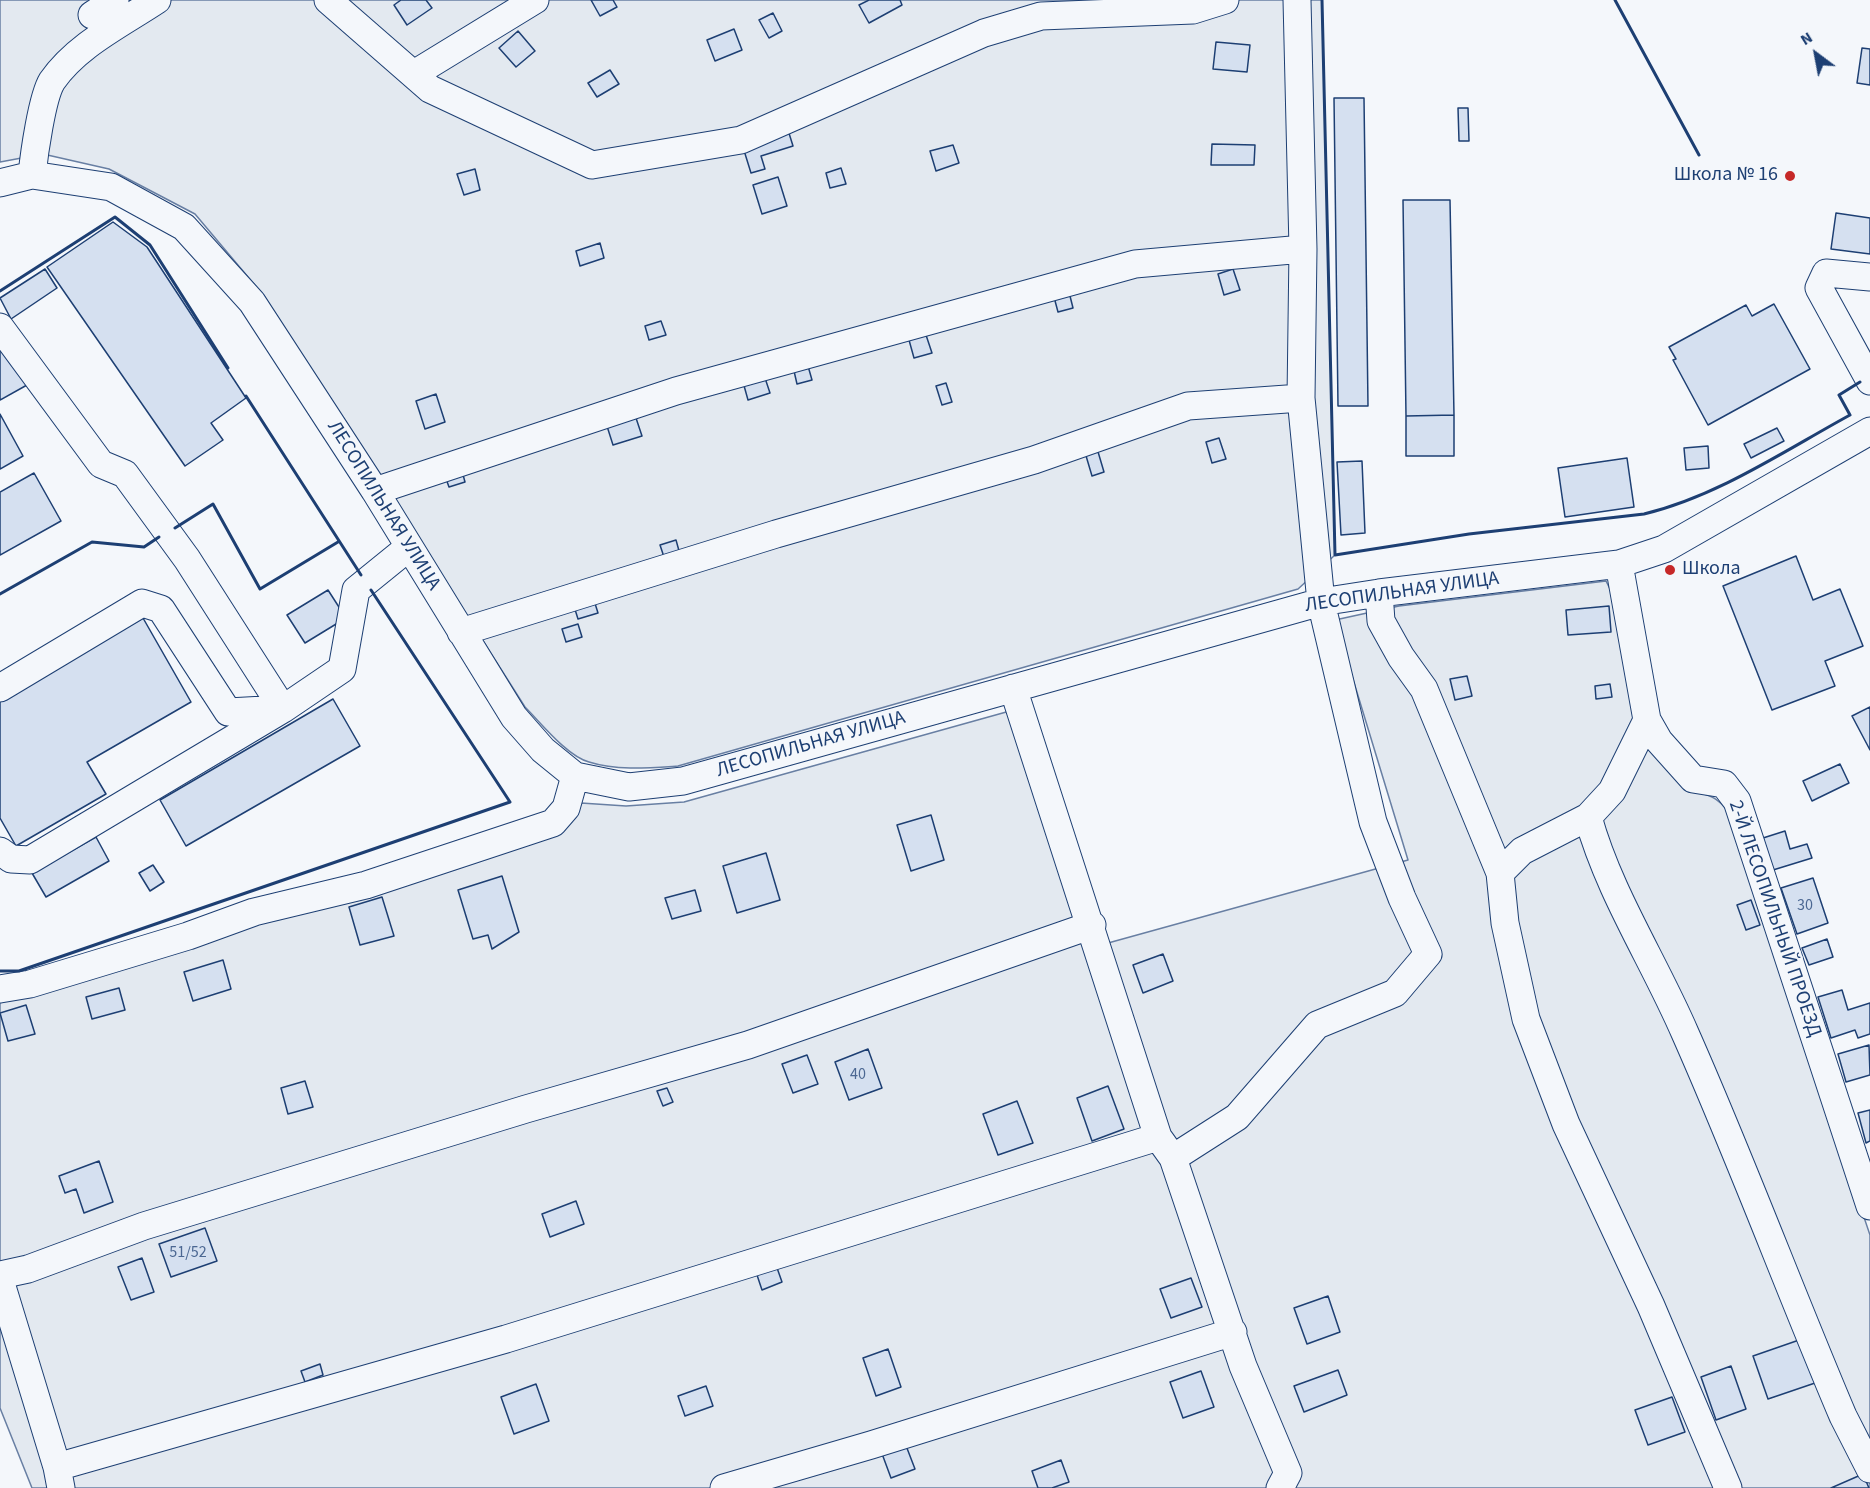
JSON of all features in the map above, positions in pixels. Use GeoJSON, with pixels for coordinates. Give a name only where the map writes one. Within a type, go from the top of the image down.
{"type":"FeatureCollection","features":[{"type":"Feature","properties":{"kind":"street"},"geometry":{"type":"LineString","coordinates":[[92,15],[115,0]]}},
{"type":"Feature","properties":{"kind":"street"},"geometry":{"type":"LineString","coordinates":[[32,175],[34,149],[51,83],[79,51],[157,0]]}},
{"type":"Feature","properties":{"kind":"street"},"geometry":{"type":"LineString","coordinates":[[328,0],[430,89],[591,165],[741,140],[984,33],[1041,16],[1193,10],[1225,0]]}},
{"type":"Feature","properties":{"kind":"street"},"geometry":{"type":"LineString","coordinates":[[414,74],[535,0]]}},
{"type":"Feature","properties":{"kind":"street"},"geometry":{"type":"LineString","coordinates":[[0,1280],[59,1478],[506,1339],[1166,1147],[1237,1117],[1317,1025],[1395,993],[1428,954],[1401,898],[1373,822],[1321,602],[1301,398],[1303,249],[1297,0]]}},
{"type":"Feature","properties":{"kind":"street","name":"ЛЕСОПИЛЬНАЯ УЛИЦА"},"geometry":{"type":"LineString","coordinates":[[0,183],[32,175],[111,187],[184,227],[252,302],[375,491],[514,717],[543,750],[575,776],[629,787],[683,781],[1321,602],[1379,592],[1619,564],[1664,549],[1870,431]]}},
{"type":"Feature","properties":{"kind":"street"},"geometry":{"type":"LineString","coordinates":[[375,491],[676,392],[1135,264],[1303,249]]}},
{"type":"Feature","properties":{"kind":"street"},"geometry":{"type":"LineString","coordinates":[[1870,277],[1826,273],[1819,288],[1870,381]]}},
{"type":"Feature","properties":{"kind":"street"},"geometry":{"type":"LineString","coordinates":[[0,327],[101,464],[125,474],[188,559],[283,709]]}},
{"type":"Feature","properties":{"kind":"street"},"geometry":{"type":"LineString","coordinates":[[461,632],[776,534],[1034,460],[1188,406],[1301,398]]}},
{"type":"Feature","properties":{"kind":"street"},"geometry":{"type":"LineString","coordinates":[[0,852],[11,859],[30,860],[283,709],[342,669],[356,590],[409,547]]}},
{"type":"Feature","properties":{"kind":"street","name":"2-Й ЛЕСОПИЛЬНЫЙ ПРОЕЗД"},"geometry":{"type":"LineString","coordinates":[[1619,564],[1647,720],[1659,741],[1693,779],[1724,784],[1737,801],[1870,1206]]}},
{"type":"Feature","properties":{"kind":"street"},"geometry":{"type":"LineString","coordinates":[[1379,592],[1382,621],[1401,657],[1424,689],[1500,873],[1505,923],[1526,1019],[1566,1124],[1651,1306],[1728,1488]]}},
{"type":"Feature","properties":{"kind":"street"},"geometry":{"type":"LineString","coordinates":[[0,688],[142,603],[161,609],[228,712],[283,709]]}},
{"type":"Feature","properties":{"kind":"street"},"geometry":{"type":"LineString","coordinates":[[1013,688],[1166,1147],[1233,1332],[1243,1366],[1291,1483]]}},
{"type":"Feature","properties":{"kind":"street"},"geometry":{"type":"LineString","coordinates":[[1500,873],[1522,851],[1588,817],[1612,791],[1647,720]]}},
{"type":"Feature","properties":{"kind":"street"},"geometry":{"type":"LineString","coordinates":[[0,989],[30,984],[177,940],[254,912],[366,885],[553,823],[567,808],[575,776]]}},
{"type":"Feature","properties":{"kind":"street"},"geometry":{"type":"LineString","coordinates":[[1588,817],[1593,836],[1636,933],[1669,995],[1704,1074],[1843,1416],[1870,1469]]}},
{"type":"Feature","properties":{"kind":"street"},"geometry":{"type":"LineString","coordinates":[[0,1275],[28,1269],[167,1219],[526,1109],[748,1045],[1092,925]]}},
{"type":"Feature","properties":{"kind":"street"},"geometry":{"type":"LineString","coordinates":[[724,1488],[871,1445],[1233,1332]]}},
{"type":"Feature","properties":{"kind":"shaded area"},"geometry":{"type":"Polygon","coordinates":[[[0,0],[1322,0],[1335,555],[1298,589],[678,766],[622,768],[581,759],[555,738],[525,707],[264,296],[195,214],[109,169],[43,154],[0,162],[0,0]]]}},
{"type":"Feature","properties":{"kind":"shaded area"},"geometry":{"type":"Polygon","coordinates":[[[1606,581],[1616,601],[1645,749],[1662,756],[1684,783],[1715,798],[1727,810],[1870,1235],[1870,1488],[32,1488],[0,1408],[0,992],[581,803],[626,806],[684,802],[1017,709],[1090,948],[1408,860],[1335,620],[1399,606],[1606,581]]]}},
{"type":"Feature","properties":{"kind":"building"},"geometry":{"type":"Polygon","coordinates":[[[401,0],[426,0],[432,8],[407,25],[394,5],[401,0]]]}},
{"type":"Feature","properties":{"kind":"building"},"geometry":{"type":"Polygon","coordinates":[[[591,0],[613,0],[617,7],[600,16],[591,0]]]}},
{"type":"Feature","properties":{"kind":"building"},"geometry":{"type":"Polygon","coordinates":[[[869,0],[900,0],[902,5],[869,23],[859,5],[869,0]]]}},
{"type":"Feature","properties":{"kind":"building"},"geometry":{"type":"Polygon","coordinates":[[[773,13],[782,31],[769,38],[759,20],[773,13]]]}},
{"type":"Feature","properties":{"kind":"building"},"geometry":{"type":"Polygon","coordinates":[[[734,29],[742,50],[715,61],[707,40],[734,29]]]}},
{"type":"Feature","properties":{"kind":"building"},"geometry":{"type":"Polygon","coordinates":[[[518,31],[535,51],[516,67],[499,48],[518,31]]]}},
{"type":"Feature","properties":{"kind":"building"},"geometry":{"type":"Polygon","coordinates":[[[1216,42],[1250,45],[1247,72],[1213,69],[1216,42]]]}},
{"type":"Feature","properties":{"kind":"building"},"geometry":{"type":"Polygon","coordinates":[[[1862,48],[1870,49],[1870,85],[1857,83],[1862,48]]]}},
{"type":"Feature","properties":{"kind":"building"},"geometry":{"type":"Polygon","coordinates":[[[610,70],[619,84],[597,97],[588,83],[610,70]]]}},
{"type":"Feature","properties":{"kind":"building"},"geometry":{"type":"Polygon","coordinates":[[[1334,98],[1364,98],[1368,406],[1338,406],[1334,98]]]}},
{"type":"Feature","properties":{"kind":"building"},"geometry":{"type":"Polygon","coordinates":[[[1458,108],[1468,108],[1469,141],[1459,141],[1458,108]]]}},
{"type":"Feature","properties":{"kind":"building"},"geometry":{"type":"Polygon","coordinates":[[[788,130],[793,146],[761,156],[765,169],[751,173],[742,144],[788,130]]]}},
{"type":"Feature","properties":{"kind":"building"},"geometry":{"type":"Polygon","coordinates":[[[1212,144],[1255,145],[1254,165],[1211,165],[1212,144]]]}},
{"type":"Feature","properties":{"kind":"building"},"geometry":{"type":"Polygon","coordinates":[[[953,145],[959,163],[936,171],[930,151],[953,145]]]}},
{"type":"Feature","properties":{"kind":"building"},"geometry":{"type":"Polygon","coordinates":[[[841,168],[846,184],[830,188],[826,173],[841,168]]]}},
{"type":"Feature","properties":{"kind":"building"},"geometry":{"type":"Polygon","coordinates":[[[475,169],[480,190],[464,195],[457,174],[475,169]]]}},
{"type":"Feature","properties":{"kind":"building"},"geometry":{"type":"Polygon","coordinates":[[[778,177],[787,206],[762,214],[753,185],[778,177]]]}},
{"type":"Feature","properties":{"kind":"building"},"geometry":{"type":"Polygon","coordinates":[[[1403,200],[1450,200],[1454,415],[1406,416],[1403,200]]]}},
{"type":"Feature","properties":{"kind":"building"},"geometry":{"type":"Polygon","coordinates":[[[1836,213],[1870,218],[1870,254],[1831,249],[1836,213]]]}},
{"type":"Feature","properties":{"kind":"building"},"geometry":{"type":"Polygon","coordinates":[[[113,222],[147,247],[246,398],[211,423],[223,440],[185,466],[47,267],[113,222]]]}},
{"type":"Feature","properties":{"kind":"building"},"geometry":{"type":"Polygon","coordinates":[[[600,243],[604,258],[580,266],[576,251],[600,243]]]}},
{"type":"Feature","properties":{"kind":"building"},"geometry":{"type":"Polygon","coordinates":[[[45,269],[57,288],[11,319],[0,298],[45,269]]]}},
{"type":"Feature","properties":{"kind":"building"},"geometry":{"type":"Polygon","coordinates":[[[1233,269],[1240,290],[1224,295],[1218,274],[1233,269]]]}},
{"type":"Feature","properties":{"kind":"building"},"geometry":{"type":"Polygon","coordinates":[[[1069,292],[1073,308],[1058,312],[1054,297],[1069,292]]]}},
{"type":"Feature","properties":{"kind":"building"},"geometry":{"type":"Polygon","coordinates":[[[1774,304],[1810,369],[1708,425],[1673,360],[1676,359],[1669,347],[1746,305],[1752,316],[1774,304]]]}},
{"type":"Feature","properties":{"kind":"building"},"geometry":{"type":"Polygon","coordinates":[[[661,321],[666,335],[649,340],[645,326],[661,321]]]}},
{"type":"Feature","properties":{"kind":"building"},"geometry":{"type":"Polygon","coordinates":[[[926,335],[932,353],[914,358],[909,340],[926,335]]]}},
{"type":"Feature","properties":{"kind":"building"},"geometry":{"type":"Polygon","coordinates":[[[0,346],[27,385],[0,400],[0,346]]]}},
{"type":"Feature","properties":{"kind":"building"},"geometry":{"type":"Polygon","coordinates":[[[808,366],[812,380],[797,384],[794,371],[808,366]]]}},
{"type":"Feature","properties":{"kind":"building"},"geometry":{"type":"Polygon","coordinates":[[[764,375],[770,393],[748,400],[743,382],[764,375]]]}},
{"type":"Feature","properties":{"kind":"building"},"geometry":{"type":"Polygon","coordinates":[[[946,383],[952,402],[942,405],[936,386],[946,383]]]}},
{"type":"Feature","properties":{"kind":"building"},"geometry":{"type":"Polygon","coordinates":[[[436,394],[445,422],[425,429],[416,401],[436,394]]]}},
{"type":"Feature","properties":{"kind":"building"},"geometry":{"type":"Polygon","coordinates":[[[0,414],[23,456],[0,469],[0,414]]]}},
{"type":"Feature","properties":{"kind":"building"},"geometry":{"type":"Polygon","coordinates":[[[635,415],[642,436],[613,445],[606,423],[635,415]]]}},
{"type":"Feature","properties":{"kind":"building"},"geometry":{"type":"Polygon","coordinates":[[[1454,415],[1454,456],[1406,456],[1406,416],[1454,415]]]}},
{"type":"Feature","properties":{"kind":"building"},"geometry":{"type":"Polygon","coordinates":[[[1777,428],[1784,441],[1751,458],[1744,444],[1777,428]]]}},
{"type":"Feature","properties":{"kind":"building"},"geometry":{"type":"Polygon","coordinates":[[[1219,438],[1226,459],[1212,463],[1206,442],[1219,438]]]}},
{"type":"Feature","properties":{"kind":"building"},"geometry":{"type":"Polygon","coordinates":[[[1096,445],[1104,472],[1092,476],[1084,449],[1096,445]]]}},
{"type":"Feature","properties":{"kind":"building"},"geometry":{"type":"Polygon","coordinates":[[[1708,446],[1709,468],[1686,470],[1684,448],[1708,446]]]}},
{"type":"Feature","properties":{"kind":"building"},"geometry":{"type":"Polygon","coordinates":[[[1627,458],[1634,507],[1565,517],[1558,468],[1627,458]]]}},
{"type":"Feature","properties":{"kind":"building"},"geometry":{"type":"Polygon","coordinates":[[[1362,461],[1365,533],[1341,535],[1337,462],[1362,461]]]}},
{"type":"Feature","properties":{"kind":"building"},"geometry":{"type":"Polygon","coordinates":[[[462,471],[465,482],[449,487],[445,476],[462,471]]]}},
{"type":"Feature","properties":{"kind":"building"},"geometry":{"type":"Polygon","coordinates":[[[34,473],[61,521],[0,555],[0,492],[34,473]]]}},
{"type":"Feature","properties":{"kind":"building"},"geometry":{"type":"Polygon","coordinates":[[[676,540],[681,558],[666,563],[660,545],[676,540]]]}},
{"type":"Feature","properties":{"kind":"building"},"geometry":{"type":"Polygon","coordinates":[[[1796,556],[1813,600],[1840,589],[1863,646],[1825,661],[1835,686],[1772,710],[1723,586],[1796,556]]]}},
{"type":"Feature","properties":{"kind":"building"},"geometry":{"type":"Polygon","coordinates":[[[328,590],[346,618],[305,643],[287,615],[328,590]]]}},
{"type":"Feature","properties":{"kind":"building"},"geometry":{"type":"Polygon","coordinates":[[[593,597],[598,613],[578,619],[573,603],[593,597]]]}},
{"type":"Feature","properties":{"kind":"building"},"geometry":{"type":"Polygon","coordinates":[[[1609,606],[1611,632],[1568,635],[1566,610],[1609,606]]]}},
{"type":"Feature","properties":{"kind":"building"},"geometry":{"type":"Polygon","coordinates":[[[143,618],[191,702],[87,762],[106,794],[16,846],[0,818],[0,700],[143,618]]]}},
{"type":"Feature","properties":{"kind":"building"},"geometry":{"type":"Polygon","coordinates":[[[578,624],[582,637],[566,642],[562,629],[578,624]]]}},
{"type":"Feature","properties":{"kind":"building"},"geometry":{"type":"Polygon","coordinates":[[[1467,676],[1472,696],[1455,700],[1450,679],[1467,676]]]}},
{"type":"Feature","properties":{"kind":"building"},"geometry":{"type":"Polygon","coordinates":[[[1610,684],[1612,697],[1596,699],[1595,686],[1610,684]]]}},
{"type":"Feature","properties":{"kind":"building"},"geometry":{"type":"Polygon","coordinates":[[[333,699],[360,746],[186,846],[160,800],[333,699]]]}},
{"type":"Feature","properties":{"kind":"building"},"geometry":{"type":"Polygon","coordinates":[[[1870,707],[1870,750],[1852,716],[1870,707]]]}},
{"type":"Feature","properties":{"kind":"building"},"geometry":{"type":"Polygon","coordinates":[[[1840,764],[1849,783],[1812,801],[1803,781],[1840,764]]]}},
{"type":"Feature","properties":{"kind":"building"},"geometry":{"type":"Polygon","coordinates":[[[931,815],[944,860],[911,871],[897,825],[931,815]]]}},
{"type":"Feature","properties":{"kind":"building"},"geometry":{"type":"Polygon","coordinates":[[[1785,831],[1790,849],[1807,844],[1812,858],[1773,870],[1763,838],[1785,831]]]}},
{"type":"Feature","properties":{"kind":"building"},"geometry":{"type":"Polygon","coordinates":[[[96,837],[109,861],[46,897],[32,873],[96,837]]]}},
{"type":"Feature","properties":{"kind":"building"},"geometry":{"type":"Polygon","coordinates":[[[766,853],[780,900],[737,913],[723,866],[766,853]]]}},
{"type":"Feature","properties":{"kind":"building"},"geometry":{"type":"Polygon","coordinates":[[[153,865],[164,882],[150,891],[139,873],[153,865]]]}},
{"type":"Feature","properties":{"kind":"building"},"geometry":{"type":"Polygon","coordinates":[[[502,876],[519,932],[492,949],[488,935],[473,939],[458,890],[502,876]]]}},
{"type":"Feature","properties":{"kind":"building"},"geometry":{"type":"Polygon","coordinates":[[[1813,878],[1828,923],[1797,934],[1781,888],[1813,878]]]}},
{"type":"Feature","properties":{"kind":"building"},"geometry":{"type":"Polygon","coordinates":[[[695,890],[701,911],[672,919],[665,898],[695,890]]]}},
{"type":"Feature","properties":{"kind":"building"},"geometry":{"type":"Polygon","coordinates":[[[382,897],[394,936],[360,945],[349,907],[382,897]]]}},
{"type":"Feature","properties":{"kind":"building"},"geometry":{"type":"Polygon","coordinates":[[[1751,900],[1760,925],[1746,930],[1737,905],[1751,900]]]}},
{"type":"Feature","properties":{"kind":"building"},"geometry":{"type":"Polygon","coordinates":[[[1827,939],[1833,957],[1809,965],[1802,948],[1827,939]]]}},
{"type":"Feature","properties":{"kind":"building"},"geometry":{"type":"Polygon","coordinates":[[[1163,954],[1173,981],[1143,993],[1133,965],[1163,954]]]}},
{"type":"Feature","properties":{"kind":"building"},"geometry":{"type":"Polygon","coordinates":[[[223,960],[231,989],[193,1001],[184,972],[223,960]]]}},
{"type":"Feature","properties":{"kind":"building"},"geometry":{"type":"Polygon","coordinates":[[[119,988],[125,1010],[92,1019],[86,997],[119,988]]]}},
{"type":"Feature","properties":{"kind":"building"},"geometry":{"type":"Polygon","coordinates":[[[1842,990],[1848,1010],[1870,1003],[1870,1034],[1858,1038],[1855,1030],[1831,1038],[1818,997],[1842,990]]]}},
{"type":"Feature","properties":{"kind":"building"},"geometry":{"type":"Polygon","coordinates":[[[26,1005],[35,1034],[8,1041],[0,1013],[26,1005]]]}},
{"type":"Feature","properties":{"kind":"building"},"geometry":{"type":"Polygon","coordinates":[[[1869,1045],[1870,1075],[1846,1082],[1838,1054],[1869,1045]]]}},
{"type":"Feature","properties":{"kind":"building"},"geometry":{"type":"Polygon","coordinates":[[[868,1049],[882,1088],[849,1100],[835,1062],[868,1049]]]}},
{"type":"Feature","properties":{"kind":"building"},"geometry":{"type":"Polygon","coordinates":[[[807,1055],[818,1084],[793,1093],[782,1064],[807,1055]]]}},
{"type":"Feature","properties":{"kind":"building"},"geometry":{"type":"Polygon","coordinates":[[[305,1081],[313,1107],[288,1114],[281,1088],[305,1081]]]}},
{"type":"Feature","properties":{"kind":"building"},"geometry":{"type":"Polygon","coordinates":[[[1108,1086],[1124,1129],[1092,1141],[1077,1098],[1108,1086]]]}},
{"type":"Feature","properties":{"kind":"building"},"geometry":{"type":"Polygon","coordinates":[[[667,1088],[673,1102],[663,1106],[657,1091],[667,1088]]]}},
{"type":"Feature","properties":{"kind":"building"},"geometry":{"type":"Polygon","coordinates":[[[1017,1101],[1033,1143],[998,1155],[983,1114],[1017,1101]]]}},
{"type":"Feature","properties":{"kind":"building"},"geometry":{"type":"Polygon","coordinates":[[[1870,1110],[1870,1141],[1866,1143],[1858,1113],[1870,1110]]]}},
{"type":"Feature","properties":{"kind":"building"},"geometry":{"type":"Polygon","coordinates":[[[99,1161],[113,1202],[84,1213],[76,1189],[65,1193],[59,1176],[99,1161]]]}},
{"type":"Feature","properties":{"kind":"building"},"geometry":{"type":"Polygon","coordinates":[[[576,1201],[584,1224],[550,1237],[542,1214],[576,1201]]]}},
{"type":"Feature","properties":{"kind":"building"},"geometry":{"type":"Polygon","coordinates":[[[205,1228],[217,1261],[171,1277],[159,1244],[205,1228]]]}},
{"type":"Feature","properties":{"kind":"building"},"geometry":{"type":"Polygon","coordinates":[[[142,1258],[154,1292],[131,1300],[118,1267],[142,1258]]]}},
{"type":"Feature","properties":{"kind":"building"},"geometry":{"type":"Polygon","coordinates":[[[776,1265],[782,1282],[762,1290],[756,1272],[776,1265]]]}},
{"type":"Feature","properties":{"kind":"building"},"geometry":{"type":"Polygon","coordinates":[[[1191,1278],[1202,1307],[1171,1318],[1160,1289],[1191,1278]]]}},
{"type":"Feature","properties":{"kind":"building"},"geometry":{"type":"Polygon","coordinates":[[[1328,1296],[1340,1332],[1307,1344],[1294,1308],[1328,1296]]]}},
{"type":"Feature","properties":{"kind":"building"},"geometry":{"type":"Polygon","coordinates":[[[1802,1339],[1818,1382],[1768,1399],[1753,1356],[1802,1339]]]}},
{"type":"Feature","properties":{"kind":"building"},"geometry":{"type":"Polygon","coordinates":[[[888,1349],[901,1387],[876,1396],[863,1358],[888,1349]]]}},
{"type":"Feature","properties":{"kind":"building"},"geometry":{"type":"Polygon","coordinates":[[[320,1364],[323,1375],[305,1382],[301,1371],[320,1364]]]}},
{"type":"Feature","properties":{"kind":"building"},"geometry":{"type":"Polygon","coordinates":[[[1731,1366],[1746,1409],[1716,1420],[1701,1377],[1731,1366]]]}},
{"type":"Feature","properties":{"kind":"building"},"geometry":{"type":"Polygon","coordinates":[[[1338,1370],[1347,1395],[1304,1412],[1294,1386],[1338,1370]]]}},
{"type":"Feature","properties":{"kind":"building"},"geometry":{"type":"Polygon","coordinates":[[[1201,1371],[1214,1407],[1183,1418],[1170,1382],[1201,1371]]]}},
{"type":"Feature","properties":{"kind":"building"},"geometry":{"type":"Polygon","coordinates":[[[536,1384],[549,1421],[514,1434],[501,1397],[536,1384]]]}},
{"type":"Feature","properties":{"kind":"building"},"geometry":{"type":"Polygon","coordinates":[[[706,1386],[713,1406],[685,1416],[678,1396],[706,1386]]]}},
{"type":"Feature","properties":{"kind":"building"},"geometry":{"type":"Polygon","coordinates":[[[1672,1397],[1685,1432],[1648,1445],[1635,1410],[1672,1397]]]}},
{"type":"Feature","properties":{"kind":"building"},"geometry":{"type":"Polygon","coordinates":[[[905,1443],[915,1469],[891,1478],[881,1451],[905,1443]]]}},
{"type":"Feature","properties":{"kind":"building"},"geometry":{"type":"Polygon","coordinates":[[[1061,1460],[1069,1482],[1052,1488],[1038,1488],[1032,1471],[1061,1460]]]}},
{"type":"Feature","properties":{"kind":"building"},"geometry":{"type":"Polygon","coordinates":[[[1863,1474],[1869,1488],[1831,1488],[1863,1474]]]}},
{"type":"Feature","properties":{"kind":"wall"},"geometry":{"type":"LineString","coordinates":[[1322,0],[1335,555],[1469,534],[1644,514],[1671,506],[1750,471],[1850,415],[1839,395],[1860,382]]}},
{"type":"Feature","properties":{"kind":"wall"},"geometry":{"type":"LineString","coordinates":[[1615,0],[1699,155]]}},
{"type":"Feature","properties":{"kind":"wall"},"geometry":{"type":"LineString","coordinates":[[0,291],[115,217],[150,245],[228,368]]}},
{"type":"Feature","properties":{"kind":"wall"},"geometry":{"type":"LineString","coordinates":[[246,396],[361,575]]}},
{"type":"Feature","properties":{"kind":"wall"},"geometry":{"type":"LineString","coordinates":[[175,528],[213,504],[260,589],[338,542]]}},
{"type":"Feature","properties":{"kind":"wall"},"geometry":{"type":"LineString","coordinates":[[0,594],[92,542],[144,547],[159,537]]}},
{"type":"Feature","properties":{"kind":"wall"},"geometry":{"type":"LineString","coordinates":[[0,971],[19,971],[510,802],[371,590]]}},
{"type":"Feature","properties":{"kind":"place","name":"Школа № 16"},"geometry":{"type":"Point","coordinates":[1790,176]}},
{"type":"Feature","properties":{"kind":"place","name":"Школа"},"geometry":{"type":"Point","coordinates":[1670,570]}}]}
